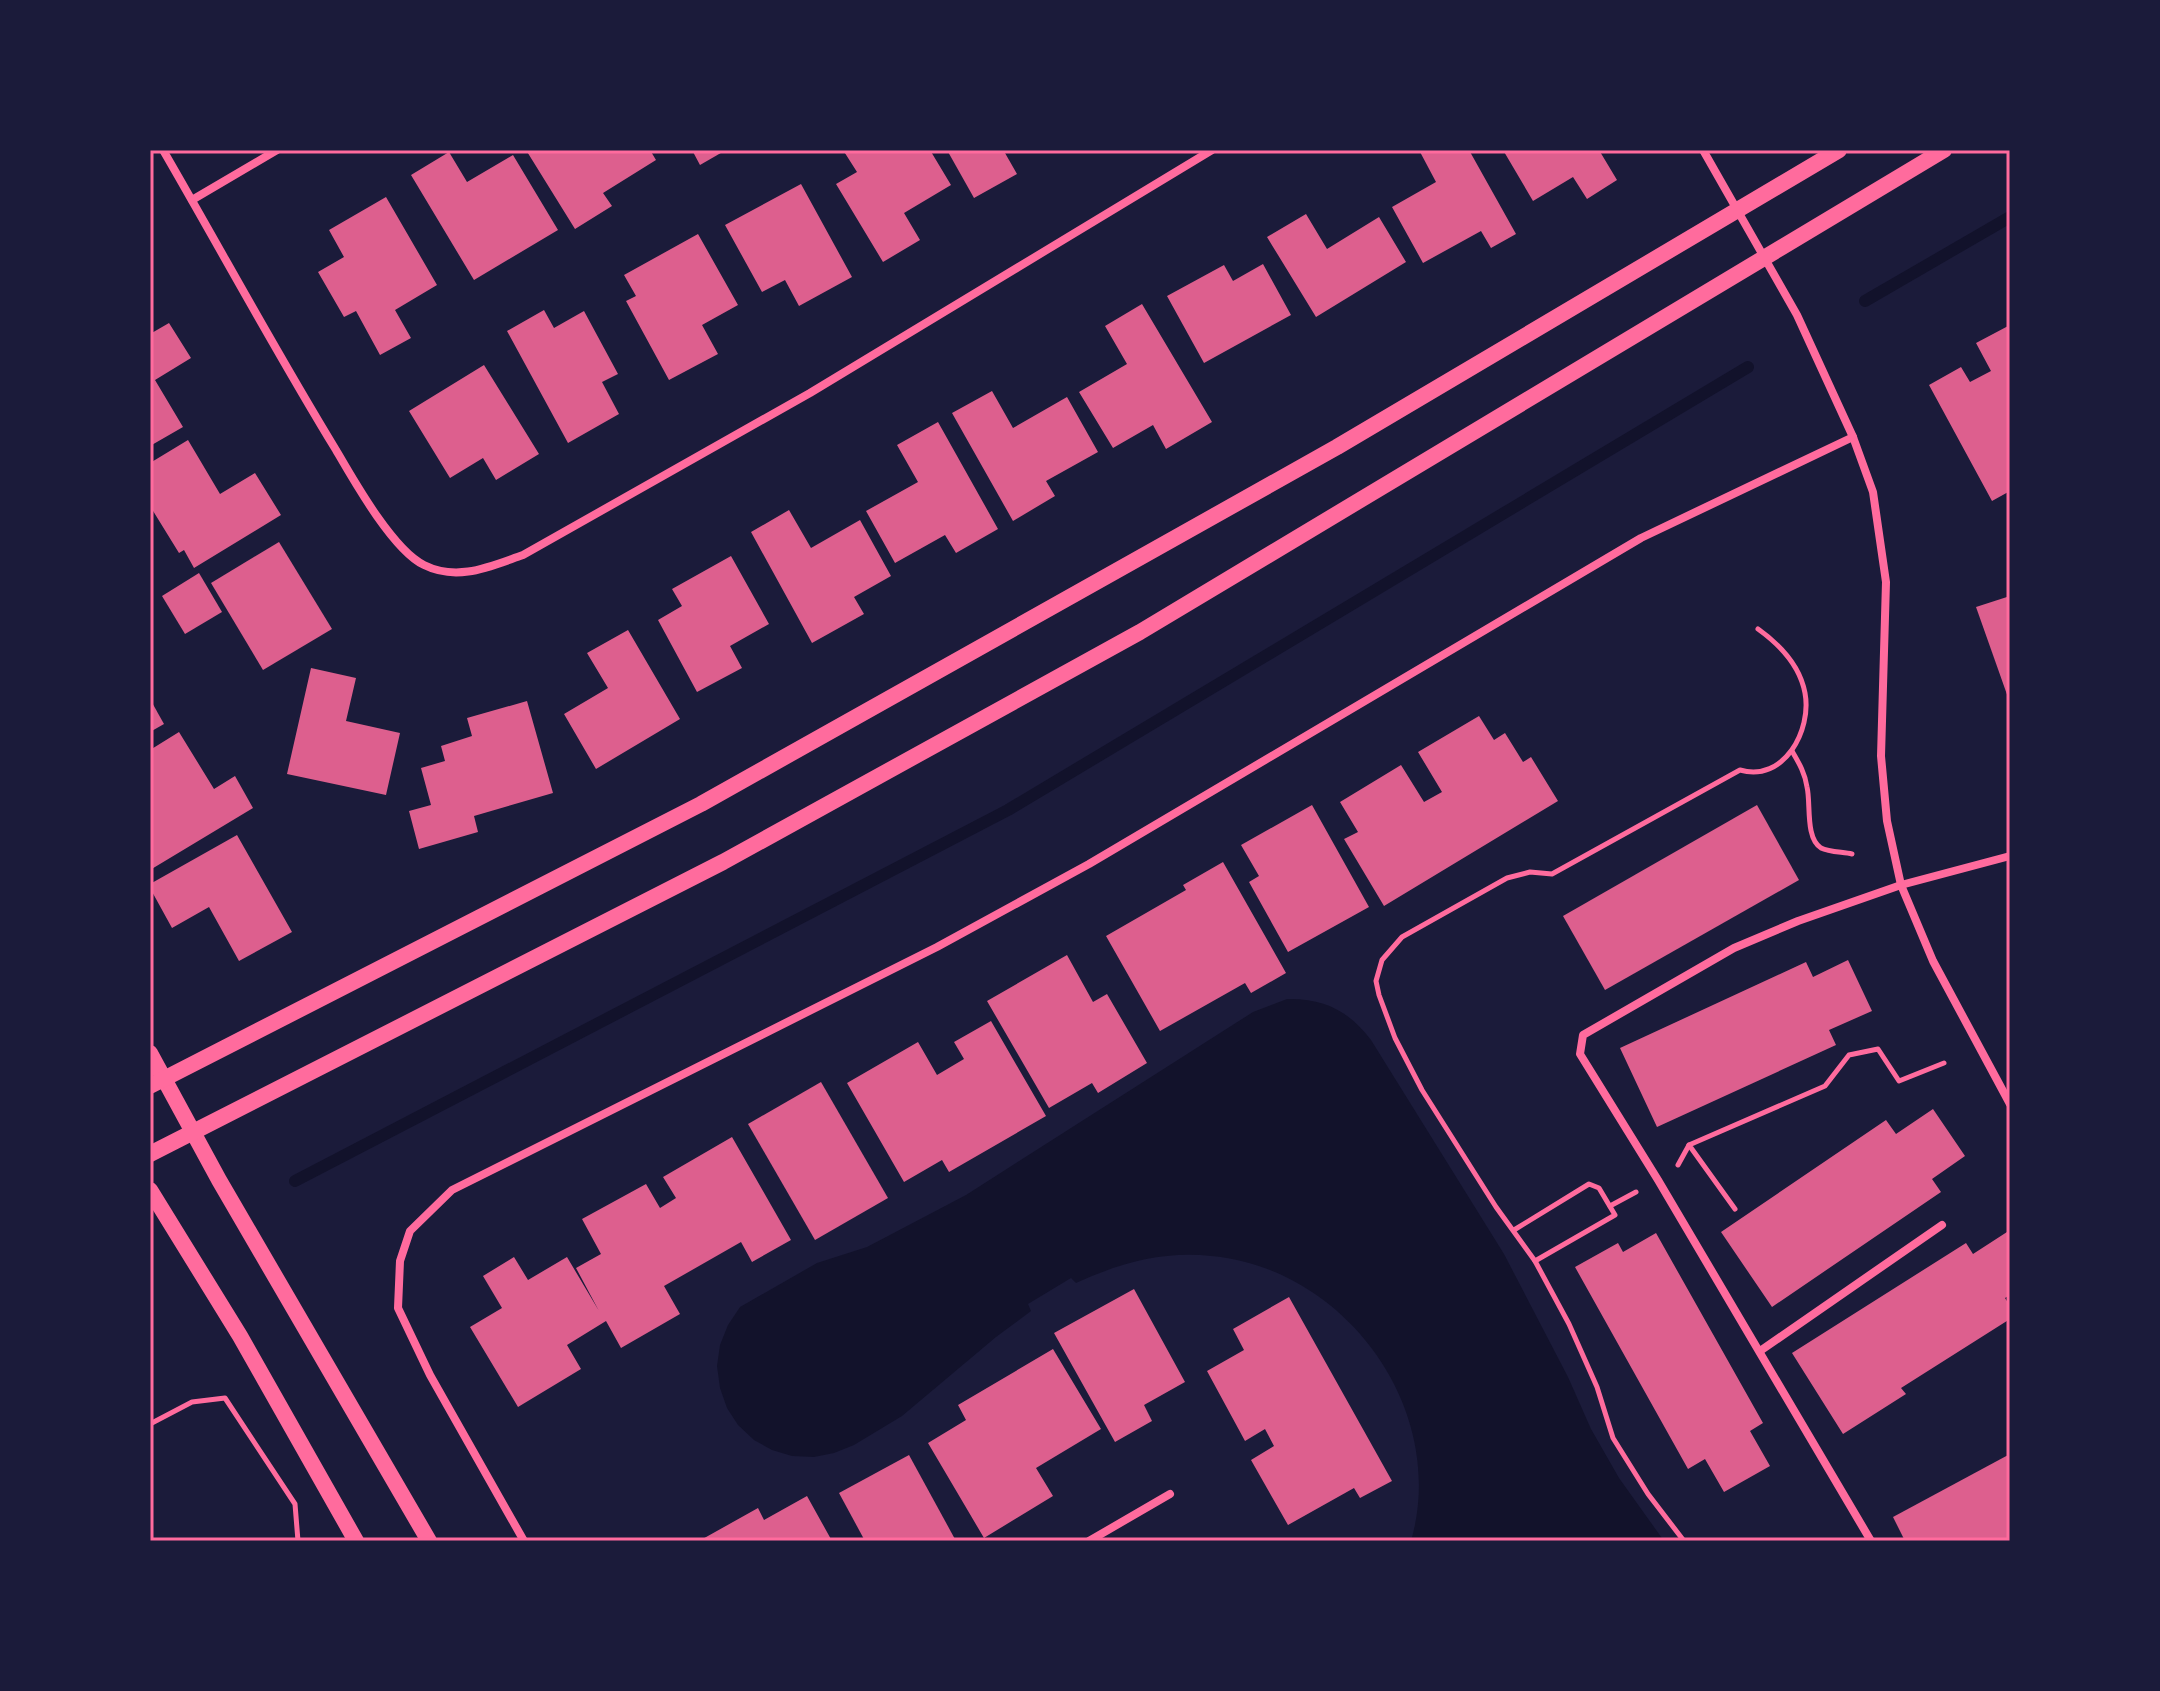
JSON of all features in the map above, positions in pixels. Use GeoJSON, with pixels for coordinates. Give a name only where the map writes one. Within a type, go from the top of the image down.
{"type":"FeatureCollection","features":[{"type":"Feature","properties":{"kind":"main road"},"geometry":{"type":"LineString","coordinates":[[157,1082],[701,804],[1337,447],[1839,150]]}},
{"type":"Feature","properties":{"kind":"main road"},"geometry":{"type":"LineString","coordinates":[[150,1154],[723,862],[1126,639],[1944,150]]}},
{"type":"Feature","properties":{"kind":"main road"},"geometry":{"type":"LineString","coordinates":[[150,1053],[157,1082],[193,1132],[429,1541]]}},
{"type":"Feature","properties":{"kind":"main road"},"geometry":{"type":"LineString","coordinates":[[150,1190],[240,1336],[356,1541]]}},
{"type":"Feature","properties":{"kind":"street"},"geometry":{"type":"LineString","coordinates":[[163,150],[309,407],[373,511],[420,563],[454,573],[475,571],[523,555],[810,393],[1212,150]]}},
{"type":"Feature","properties":{"kind":"street"},"geometry":{"type":"LineString","coordinates":[[192,200],[277,150]]}},
{"type":"Feature","properties":{"kind":"street"},"geometry":{"type":"LineString","coordinates":[[1703,150],[1797,315],[1853,437],[1873,492],[1886,582],[1881,756],[1887,821],[1901,885],[1933,961],[2010,1104]]}},
{"type":"Feature","properties":{"kind":"street"},"geometry":{"type":"LineString","coordinates":[[524,1541],[430,1375],[398,1308],[400,1261],[410,1231],[452,1190],[937,947],[1089,864],[1641,538],[1853,437]]}},
{"type":"Feature","properties":{"kind":"street"},"geometry":{"type":"LineString","coordinates":[[1871,1541],[1580,1054],[1583,1035],[1734,948],[1798,921],[1901,885],[2010,856]]}},
{"type":"Feature","properties":{"kind":"street"},"geometry":{"type":"LineString","coordinates":[[1760,1351],[1942,1225]]}},
{"type":"Feature","properties":{"kind":"street"},"geometry":{"type":"LineString","coordinates":[[1089,1541],[1170,1494]]}},
{"type":"Feature","properties":{"kind":"path"},"geometry":{"type":"LineString","coordinates":[[1792,751],[1807,784],[1814,839],[1823,849],[1852,854]]}},
{"type":"Feature","properties":{"kind":"path"},"geometry":{"type":"LineString","coordinates":[[1735,1209],[1689,1145],[1825,1086],[1849,1055],[1878,1049],[1899,1081],[1944,1063]]}},
{"type":"Feature","properties":{"kind":"path"},"geometry":{"type":"LineString","coordinates":[[1514,1230],[1589,1184],[1599,1188],[1615,1215],[1535,1261]]}},
{"type":"Feature","properties":{"kind":"path"},"geometry":{"type":"LineString","coordinates":[[150,1424],[192,1402],[225,1398],[295,1504],[298,1541]]}},
{"type":"Feature","properties":{"kind":"shaded area"},"geometry":{"type":"Polygon","coordinates":[[[1287,999],[1313,1001],[1335,1008],[1354,1021],[1371,1040],[1504,1254],[1568,1377],[1591,1429],[1619,1478],[1664,1541],[1411,1541],[1419,1491],[1415,1442],[1400,1396],[1376,1354],[1343,1317],[1304,1287],[1260,1266],[1211,1256],[1159,1257],[1125,1264],[1076,1283],[1071,1278],[1028,1304],[1031,1311],[902,1416],[854,1445],[834,1453],[814,1457],[792,1456],[754,1440],[738,1425],[727,1408],[717,1366],[720,1345],[740,1307],[817,1263],[867,1247],[966,1195],[1253,1012],[1287,999]]]}},
{"type":"Feature","properties":{"kind":"building"},"geometry":{"type":"Polygon","coordinates":[[[526,150],[650,150],[656,160],[603,193],[612,206],[575,229],[526,150]]]}},
{"type":"Feature","properties":{"kind":"building"},"geometry":{"type":"Polygon","coordinates":[[[692,150],[726,150],[700,165],[692,150]]]}},
{"type":"Feature","properties":{"kind":"building"},"geometry":{"type":"Polygon","coordinates":[[[843,150],[930,150],[951,185],[904,213],[920,240],[883,262],[836,184],[857,172],[843,150]]]}},
{"type":"Feature","properties":{"kind":"building"},"geometry":{"type":"Polygon","coordinates":[[[947,150],[1011,150],[1005,153],[1017,174],[974,198],[947,150]]]}},
{"type":"Feature","properties":{"kind":"building"},"geometry":{"type":"Polygon","coordinates":[[[1419,150],[1469,150],[1516,234],[1491,248],[1481,231],[1423,263],[1392,207],[1436,182],[1419,150]]]}},
{"type":"Feature","properties":{"kind":"building"},"geometry":{"type":"Polygon","coordinates":[[[1503,150],[1599,150],[1617,180],[1587,199],[1573,177],[1533,201],[1503,150]]]}},
{"type":"Feature","properties":{"kind":"building"},"geometry":{"type":"Polygon","coordinates":[[[449,152],[467,182],[513,155],[558,230],[474,280],[411,175],[449,152]]]}},
{"type":"Feature","properties":{"kind":"building"},"geometry":{"type":"Polygon","coordinates":[[[801,184],[852,277],[799,306],[785,280],[762,292],[725,225],[801,184]]]}},
{"type":"Feature","properties":{"kind":"building"},"geometry":{"type":"Polygon","coordinates":[[[386,197],[437,285],[395,310],[411,338],[380,355],[356,311],[344,317],[318,272],[344,257],[329,230],[386,197]]]}},
{"type":"Feature","properties":{"kind":"building"},"geometry":{"type":"Polygon","coordinates":[[[1306,214],[1327,249],[1379,217],[1406,262],[1316,317],[1267,237],[1306,214]]]}},
{"type":"Feature","properties":{"kind":"building"},"geometry":{"type":"Polygon","coordinates":[[[698,234],[738,305],[702,325],[718,354],[669,380],[626,301],[636,296],[624,275],[698,234]]]}},
{"type":"Feature","properties":{"kind":"building"},"geometry":{"type":"Polygon","coordinates":[[[1263,264],[1291,315],[1204,363],[1167,296],[1224,265],[1233,281],[1263,264]]]}},
{"type":"Feature","properties":{"kind":"building"},"geometry":{"type":"Polygon","coordinates":[[[1142,304],[1212,422],[1166,449],[1153,425],[1113,448],[1079,392],[1127,364],[1105,326],[1142,304]]]}},
{"type":"Feature","properties":{"kind":"building"},"geometry":{"type":"Polygon","coordinates":[[[544,310],[554,328],[584,311],[618,374],[602,382],[619,414],[568,443],[507,331],[544,310]]]}},
{"type":"Feature","properties":{"kind":"building"},"geometry":{"type":"Polygon","coordinates":[[[169,323],[191,358],[155,380],[183,427],[150,446],[150,334],[169,323]]]}},
{"type":"Feature","properties":{"kind":"building"},"geometry":{"type":"Polygon","coordinates":[[[2010,325],[2010,491],[1992,501],[1929,385],[1961,367],[1970,382],[1991,371],[1976,343],[2010,325]]]}},
{"type":"Feature","properties":{"kind":"building"},"geometry":{"type":"Polygon","coordinates":[[[484,365],[539,454],[496,480],[483,458],[450,478],[409,411],[484,365]]]}},
{"type":"Feature","properties":{"kind":"building"},"geometry":{"type":"Polygon","coordinates":[[[992,391],[1013,428],[1067,397],[1098,452],[1046,481],[1055,496],[1013,521],[952,413],[992,391]]]}},
{"type":"Feature","properties":{"kind":"building"},"geometry":{"type":"Polygon","coordinates":[[[938,422],[998,529],[956,553],[945,535],[895,563],[866,511],[918,482],[897,445],[938,422]]]}},
{"type":"Feature","properties":{"kind":"building"},"geometry":{"type":"Polygon","coordinates":[[[188,440],[220,494],[255,473],[281,515],[194,568],[184,550],[179,553],[150,506],[150,463],[188,440]]]}},
{"type":"Feature","properties":{"kind":"building"},"geometry":{"type":"Polygon","coordinates":[[[789,510],[811,548],[860,520],[891,576],[854,597],[864,614],[812,643],[751,532],[789,510]]]}},
{"type":"Feature","properties":{"kind":"building"},"geometry":{"type":"Polygon","coordinates":[[[279,542],[332,629],[263,670],[211,583],[279,542]]]}},
{"type":"Feature","properties":{"kind":"building"},"geometry":{"type":"Polygon","coordinates":[[[731,556],[769,624],[730,646],[742,668],[697,692],[658,620],[682,606],[672,589],[731,556]]]}},
{"type":"Feature","properties":{"kind":"building"},"geometry":{"type":"Polygon","coordinates":[[[199,573],[222,612],[185,634],[162,596],[199,573]]]}},
{"type":"Feature","properties":{"kind":"building"},"geometry":{"type":"Polygon","coordinates":[[[2010,596],[2010,703],[1976,607],[2010,596]]]}},
{"type":"Feature","properties":{"kind":"building"},"geometry":{"type":"Polygon","coordinates":[[[628,630],[680,719],[596,769],[564,714],[608,688],[587,653],[628,630]]]}},
{"type":"Feature","properties":{"kind":"building"},"geometry":{"type":"Polygon","coordinates":[[[311,668],[356,678],[346,721],[400,733],[386,795],[287,774],[311,668]]]}},
{"type":"Feature","properties":{"kind":"building"},"geometry":{"type":"Polygon","coordinates":[[[150,699],[164,724],[150,732],[150,699]]]}},
{"type":"Feature","properties":{"kind":"building"},"geometry":{"type":"Polygon","coordinates":[[[527,701],[553,793],[474,816],[478,832],[419,849],[409,811],[431,805],[421,768],[445,761],[441,746],[472,736],[467,718],[527,701]]]}},
{"type":"Feature","properties":{"kind":"building"},"geometry":{"type":"Polygon","coordinates":[[[1479,716],[1494,740],[1505,733],[1523,762],[1531,757],[1558,801],[1384,906],[1344,839],[1358,832],[1340,802],[1401,765],[1424,802],[1442,792],[1418,752],[1479,716]]]}},
{"type":"Feature","properties":{"kind":"building"},"geometry":{"type":"Polygon","coordinates":[[[179,732],[214,789],[235,776],[253,808],[150,870],[150,750],[179,732]]]}},
{"type":"Feature","properties":{"kind":"building"},"geometry":{"type":"Polygon","coordinates":[[[1312,805],[1369,907],[1288,952],[1249,882],[1259,876],[1241,845],[1312,805]]]}},
{"type":"Feature","properties":{"kind":"building"},"geometry":{"type":"Polygon","coordinates":[[[1757,805],[1799,880],[1605,990],[1563,916],[1757,805]]]}},
{"type":"Feature","properties":{"kind":"building"},"geometry":{"type":"Polygon","coordinates":[[[237,835],[292,932],[239,961],[209,907],[172,928],[150,888],[150,884],[237,835]]]}},
{"type":"Feature","properties":{"kind":"building"},"geometry":{"type":"Polygon","coordinates":[[[1223,862],[1286,973],[1251,993],[1245,983],[1160,1031],[1106,936],[1186,890],[1183,885],[1223,862]]]}},
{"type":"Feature","properties":{"kind":"building"},"geometry":{"type":"Polygon","coordinates":[[[1067,955],[1093,1002],[1107,994],[1147,1063],[1098,1093],[1092,1083],[1049,1108],[987,1001],[1067,955]]]}},
{"type":"Feature","properties":{"kind":"building"},"geometry":{"type":"Polygon","coordinates":[[[1848,960],[1872,1011],[1829,1030],[1836,1045],[1657,1127],[1620,1048],[1806,962],[1813,977],[1848,960]]]}},
{"type":"Feature","properties":{"kind":"building"},"geometry":{"type":"Polygon","coordinates":[[[991,1021],[1046,1116],[949,1172],[942,1160],[904,1182],[847,1083],[918,1042],[937,1075],[964,1059],[954,1042],[991,1021]]]}},
{"type":"Feature","properties":{"kind":"building"},"geometry":{"type":"Polygon","coordinates":[[[821,1082],[888,1198],[815,1240],[748,1124],[821,1082]]]}},
{"type":"Feature","properties":{"kind":"building"},"geometry":{"type":"Polygon","coordinates":[[[1933,1109],[1965,1156],[1932,1179],[1941,1192],[1772,1307],[1721,1232],[1886,1120],[1896,1134],[1933,1109]]]}},
{"type":"Feature","properties":{"kind":"building"},"geometry":{"type":"Polygon","coordinates":[[[732,1137],[791,1240],[752,1262],[741,1242],[664,1286],[680,1314],[621,1348],[606,1321],[567,1345],[581,1369],[518,1407],[470,1327],[502,1308],[483,1276],[514,1257],[528,1280],[567,1257],[599,1311],[576,1268],[601,1254],[582,1219],[646,1184],[660,1208],[676,1198],[663,1177],[732,1137]]]}},
{"type":"Feature","properties":{"kind":"building"},"geometry":{"type":"Polygon","coordinates":[[[2007,1232],[2010,1238],[2010,1295],[2005,1298],[2010,1306],[2010,1319],[1901,1388],[1906,1394],[1843,1434],[1792,1353],[1966,1243],[1973,1254],[2007,1232]]]}},
{"type":"Feature","properties":{"kind":"building"},"geometry":{"type":"Polygon","coordinates":[[[1656,1233],[1763,1423],[1750,1431],[1770,1466],[1724,1492],[1705,1459],[1688,1469],[1575,1267],[1618,1243],[1623,1252],[1656,1233]]]}},
{"type":"Feature","properties":{"kind":"building"},"geometry":{"type":"Polygon","coordinates":[[[1134,1289],[1185,1382],[1144,1405],[1152,1421],[1115,1442],[1054,1333],[1134,1289]]]}},
{"type":"Feature","properties":{"kind":"building"},"geometry":{"type":"Polygon","coordinates":[[[1289,1297],[1392,1481],[1360,1498],[1354,1488],[1288,1525],[1251,1460],[1274,1446],[1265,1429],[1245,1441],[1207,1371],[1244,1350],[1233,1329],[1289,1297]]]}},
{"type":"Feature","properties":{"kind":"building"},"geometry":{"type":"Polygon","coordinates":[[[1053,1349],[1101,1429],[1036,1468],[1053,1496],[984,1538],[928,1443],[966,1420],[958,1405],[1053,1349]]]}},
{"type":"Feature","properties":{"kind":"building"},"geometry":{"type":"Polygon","coordinates":[[[2010,1454],[2010,1541],[1905,1541],[1893,1517],[2010,1454]]]}},
{"type":"Feature","properties":{"kind":"building"},"geometry":{"type":"Polygon","coordinates":[[[909,1455],[956,1541],[865,1541],[839,1493],[909,1455]]]}},
{"type":"Feature","properties":{"kind":"building"},"geometry":{"type":"Polygon","coordinates":[[[807,1496],[832,1541],[699,1541],[758,1508],[764,1520],[807,1496]]]}},
{"type":"Feature","properties":{"kind":"waterway"},"geometry":{"type":"LineString","coordinates":[[1865,301],[2010,217]]}},
{"type":"Feature","properties":{"kind":"waterway"},"geometry":{"type":"LineString","coordinates":[[295,1181],[1008,810],[1748,367]]}}]}
